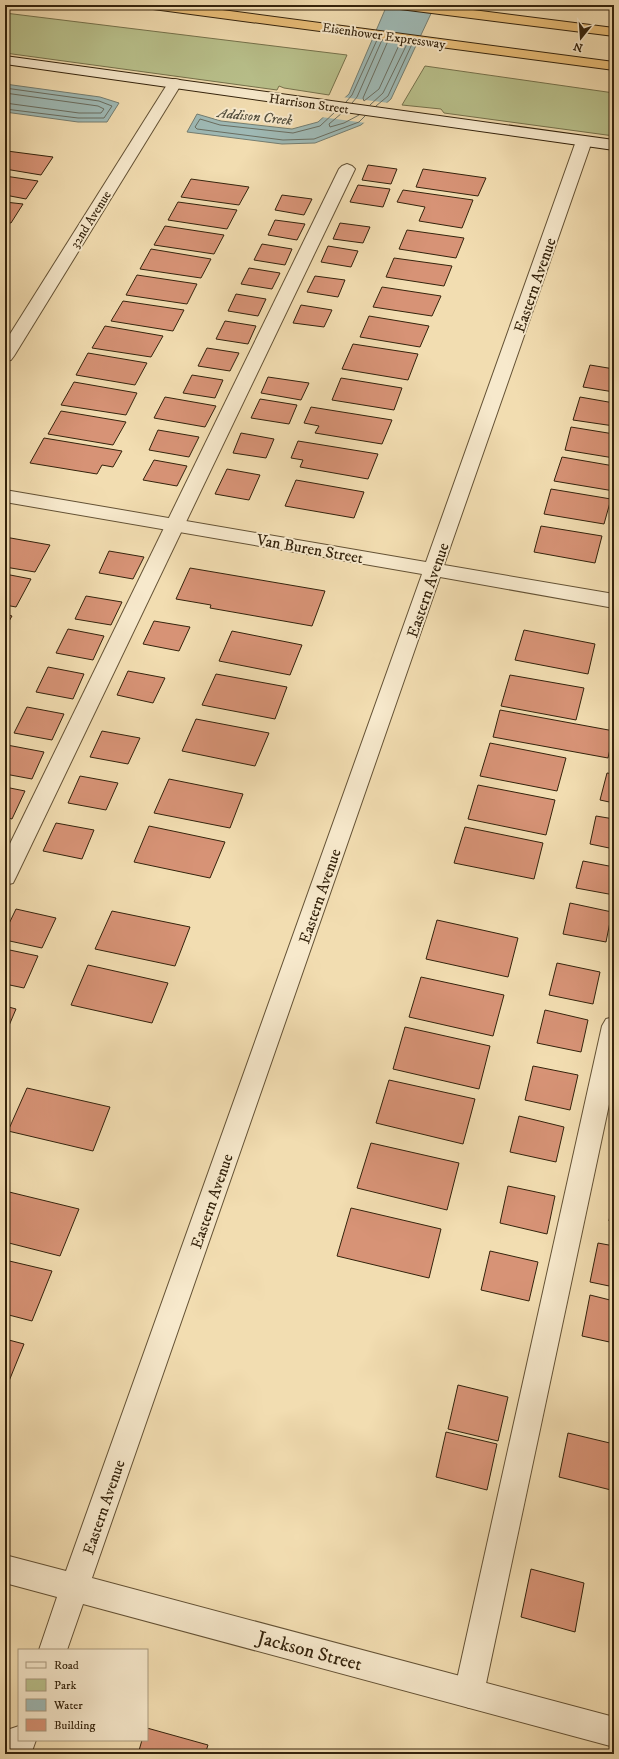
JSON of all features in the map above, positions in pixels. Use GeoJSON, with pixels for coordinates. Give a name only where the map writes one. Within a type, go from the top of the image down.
{"type":"FeatureCollection","features":[{"type":"Feature","properties":{"kind":"highway","name":"Eisenhower Expressway"},"geometry":{"type":"LineString","coordinates":[[153,5],[614,66]]}},
{"type":"Feature","properties":{"kind":"highway"},"geometry":{"type":"LineString","coordinates":[[400,5],[614,32]]}},
{"type":"Feature","properties":{"kind":"street","name":"Harrison Street"},"geometry":{"type":"LineString","coordinates":[[5,60],[614,145]]}},
{"type":"Feature","properties":{"kind":"street","name":"32nd Avenue"},"geometry":{"type":"LineString","coordinates":[[5,356],[175,83]]}},
{"type":"Feature","properties":{"kind":"street","name":"Eastern Avenue"},"geometry":{"type":"LineString","coordinates":[[53,1649],[584,141]]}},
{"type":"Feature","properties":{"kind":"street"},"geometry":{"type":"LineString","coordinates":[[5,877],[347,169]]}},
{"type":"Feature","properties":{"kind":"street","name":"Van Buren Street"},"geometry":{"type":"LineString","coordinates":[[5,496],[614,601]]}},
{"type":"Feature","properties":{"kind":"street"},"geometry":{"type":"LineString","coordinates":[[469,1693],[614,1026]]}},
{"type":"Feature","properties":{"kind":"street","name":"Jackson Street"},"geometry":{"type":"LineString","coordinates":[[5,1570],[614,1732]]}},
{"type":"Feature","properties":{"kind":"street"},"geometry":{"type":"LineString","coordinates":[[16,1754],[21,1741]]}},
{"type":"Feature","properties":{"kind":"green space"},"geometry":{"type":"Polygon","coordinates":[[[5,13],[347,55],[329,95],[279,86],[277,90],[5,53],[5,13]]]}},
{"type":"Feature","properties":{"kind":"green space"},"geometry":{"type":"Polygon","coordinates":[[[425,66],[614,93],[614,136],[444,113],[441,109],[402,105],[425,66]]]}},
{"type":"Feature","properties":{"kind":"water"},"geometry":{"type":"Polygon","coordinates":[[[387,5],[435,5],[391,99],[361,125],[315,143],[282,144],[187,132],[197,114],[221,121],[292,129],[318,122],[349,94],[387,5]]]}},
{"type":"Feature","properties":{"kind":"water"},"geometry":{"type":"Polygon","coordinates":[[[5,84],[100,97],[119,103],[107,122],[78,122],[5,112],[5,84]]]}},
{"type":"Feature","properties":{"kind":"pier"},"geometry":{"type":"Polygon","coordinates":[[[342,97],[389,103],[366,123],[321,117],[342,97]]]}},
{"type":"Feature","properties":{"kind":"building"},"geometry":{"type":"Polygon","coordinates":[[[7,151],[53,157],[41,175],[5,169],[5,154],[7,151]]]}},
{"type":"Feature","properties":{"kind":"building"},"geometry":{"type":"Polygon","coordinates":[[[368,165],[397,169],[391,184],[362,180],[368,165]]]}},
{"type":"Feature","properties":{"kind":"building"},"geometry":{"type":"Polygon","coordinates":[[[423,169],[486,178],[478,196],[416,187],[423,169]]]}},
{"type":"Feature","properties":{"kind":"building"},"geometry":{"type":"Polygon","coordinates":[[[5,176],[38,181],[26,199],[5,195],[5,176]]]}},
{"type":"Feature","properties":{"kind":"building"},"geometry":{"type":"Polygon","coordinates":[[[191,179],[249,187],[239,205],[181,197],[191,179]]]}},
{"type":"Feature","properties":{"kind":"building"},"geometry":{"type":"Polygon","coordinates":[[[358,185],[390,189],[383,207],[350,202],[358,185]]]}},
{"type":"Feature","properties":{"kind":"building"},"geometry":{"type":"Polygon","coordinates":[[[403,190],[473,200],[462,228],[419,221],[425,207],[397,202],[403,190]]]}},
{"type":"Feature","properties":{"kind":"building"},"geometry":{"type":"Polygon","coordinates":[[[282,195],[312,199],[304,215],[275,210],[282,195]]]}},
{"type":"Feature","properties":{"kind":"building"},"geometry":{"type":"Polygon","coordinates":[[[5,202],[23,204],[11,223],[5,222],[5,202]]]}},
{"type":"Feature","properties":{"kind":"building"},"geometry":{"type":"Polygon","coordinates":[[[178,202],[237,210],[227,229],[168,220],[178,202]]]}},
{"type":"Feature","properties":{"kind":"building"},"geometry":{"type":"Polygon","coordinates":[[[275,220],[305,224],[297,240],[268,235],[275,220]]]}},
{"type":"Feature","properties":{"kind":"building"},"geometry":{"type":"Polygon","coordinates":[[[340,223],[370,227],[363,243],[333,239],[340,223]]]}},
{"type":"Feature","properties":{"kind":"building"},"geometry":{"type":"Polygon","coordinates":[[[165,226],[224,235],[214,254],[154,245],[165,226]]]}},
{"type":"Feature","properties":{"kind":"building"},"geometry":{"type":"Polygon","coordinates":[[[407,230],[464,238],[456,258],[399,249],[407,230]]]}},
{"type":"Feature","properties":{"kind":"building"},"geometry":{"type":"Polygon","coordinates":[[[262,244],[292,249],[285,265],[254,260],[262,244]]]}},
{"type":"Feature","properties":{"kind":"building"},"geometry":{"type":"Polygon","coordinates":[[[328,246],[358,251],[351,267],[321,262],[328,246]]]}},
{"type":"Feature","properties":{"kind":"building"},"geometry":{"type":"Polygon","coordinates":[[[151,249],[211,259],[201,278],[140,269],[151,249]]]}},
{"type":"Feature","properties":{"kind":"building"},"geometry":{"type":"Polygon","coordinates":[[[394,258],[452,266],[444,286],[386,277],[394,258]]]}},
{"type":"Feature","properties":{"kind":"building"},"geometry":{"type":"Polygon","coordinates":[[[249,268],[280,273],[272,289],[241,284],[249,268]]]}},
{"type":"Feature","properties":{"kind":"building"},"geometry":{"type":"Polygon","coordinates":[[[137,275],[197,284],[187,304],[126,295],[137,275]]]}},
{"type":"Feature","properties":{"kind":"building"},"geometry":{"type":"Polygon","coordinates":[[[315,276],[345,280],[338,297],[307,292],[315,276]]]}},
{"type":"Feature","properties":{"kind":"building"},"geometry":{"type":"Polygon","coordinates":[[[382,287],[441,296],[432,316],[373,307],[382,287]]]}},
{"type":"Feature","properties":{"kind":"building"},"geometry":{"type":"Polygon","coordinates":[[[236,294],[266,299],[258,316],[228,311],[236,294]]]}},
{"type":"Feature","properties":{"kind":"building"},"geometry":{"type":"Polygon","coordinates":[[[123,301],[184,310],[173,331],[111,321],[123,301]]]}},
{"type":"Feature","properties":{"kind":"building"},"geometry":{"type":"Polygon","coordinates":[[[614,304],[614,320],[610,320],[614,304]]]}},
{"type":"Feature","properties":{"kind":"building"},"geometry":{"type":"Polygon","coordinates":[[[301,305],[332,310],[324,327],[293,323],[301,305]]]}},
{"type":"Feature","properties":{"kind":"building"},"geometry":{"type":"Polygon","coordinates":[[[369,316],[429,326],[420,347],[360,337],[369,316]]]}},
{"type":"Feature","properties":{"kind":"building"},"geometry":{"type":"Polygon","coordinates":[[[225,321],[256,326],[248,344],[216,339],[225,321]]]}},
{"type":"Feature","properties":{"kind":"building"},"geometry":{"type":"Polygon","coordinates":[[[105,326],[163,336],[151,357],[92,348],[105,326]]]}},
{"type":"Feature","properties":{"kind":"building"},"geometry":{"type":"Polygon","coordinates":[[[353,344],[418,354],[408,380],[342,369],[353,344]]]}},
{"type":"Feature","properties":{"kind":"building"},"geometry":{"type":"Polygon","coordinates":[[[207,348],[239,353],[230,371],[198,366],[207,348]]]}},
{"type":"Feature","properties":{"kind":"building"},"geometry":{"type":"Polygon","coordinates":[[[88,353],[147,363],[135,385],[76,375],[88,353]]]}},
{"type":"Feature","properties":{"kind":"building"},"geometry":{"type":"Polygon","coordinates":[[[590,365],[614,369],[614,392],[583,387],[590,365]]]}},
{"type":"Feature","properties":{"kind":"building"},"geometry":{"type":"Polygon","coordinates":[[[192,375],[223,380],[215,398],[183,393],[192,375]]]}},
{"type":"Feature","properties":{"kind":"building"},"geometry":{"type":"Polygon","coordinates":[[[268,377],[309,383],[301,400],[261,393],[268,377]]]}},
{"type":"Feature","properties":{"kind":"building"},"geometry":{"type":"Polygon","coordinates":[[[341,378],[402,388],[394,410],[332,400],[341,378]]]}},
{"type":"Feature","properties":{"kind":"building"},"geometry":{"type":"Polygon","coordinates":[[[74,382],[137,393],[126,415],[61,405],[74,382]]]}},
{"type":"Feature","properties":{"kind":"building"},"geometry":{"type":"Polygon","coordinates":[[[165,397],[216,406],[205,427],[154,418],[165,397]]]}},
{"type":"Feature","properties":{"kind":"building"},"geometry":{"type":"Polygon","coordinates":[[[580,397],[614,403],[614,426],[573,420],[580,397]]]}},
{"type":"Feature","properties":{"kind":"building"},"geometry":{"type":"Polygon","coordinates":[[[260,399],[297,405],[289,424],[251,418],[260,399]]]}},
{"type":"Feature","properties":{"kind":"building"},"geometry":{"type":"Polygon","coordinates":[[[311,407],[392,420],[382,444],[315,433],[319,426],[304,423],[311,407]]]}},
{"type":"Feature","properties":{"kind":"building"},"geometry":{"type":"Polygon","coordinates":[[[61,411],[126,422],[113,445],[48,434],[61,411]]]}},
{"type":"Feature","properties":{"kind":"building"},"geometry":{"type":"Polygon","coordinates":[[[571,427],[614,434],[614,458],[565,450],[571,427]]]}},
{"type":"Feature","properties":{"kind":"building"},"geometry":{"type":"Polygon","coordinates":[[[158,430],[199,437],[189,457],[149,450],[158,430]]]}},
{"type":"Feature","properties":{"kind":"building"},"geometry":{"type":"Polygon","coordinates":[[[241,433],[274,439],[266,458],[233,453],[241,433]]]}},
{"type":"Feature","properties":{"kind":"building"},"geometry":{"type":"Polygon","coordinates":[[[44,438],[122,451],[113,467],[102,465],[97,474],[30,463],[44,438]]]}},
{"type":"Feature","properties":{"kind":"building"},"geometry":{"type":"Polygon","coordinates":[[[298,441],[378,454],[368,479],[300,467],[303,460],[291,458],[298,441]]]}},
{"type":"Feature","properties":{"kind":"building"},"geometry":{"type":"Polygon","coordinates":[[[562,457],[614,466],[614,491],[554,481],[562,457]]]}},
{"type":"Feature","properties":{"kind":"building"},"geometry":{"type":"Polygon","coordinates":[[[154,460],[187,466],[177,486],[143,480],[154,460]]]}},
{"type":"Feature","properties":{"kind":"building"},"geometry":{"type":"Polygon","coordinates":[[[227,469],[260,475],[249,500],[215,494],[227,469]]]}},
{"type":"Feature","properties":{"kind":"building"},"geometry":{"type":"Polygon","coordinates":[[[296,480],[364,492],[354,518],[285,506],[296,480]]]}},
{"type":"Feature","properties":{"kind":"building"},"geometry":{"type":"Polygon","coordinates":[[[551,489],[611,499],[604,524],[544,514],[551,489]]]}},
{"type":"Feature","properties":{"kind":"building"},"geometry":{"type":"Polygon","coordinates":[[[541,526],[602,536],[595,563],[534,552],[541,526]]]}},
{"type":"Feature","properties":{"kind":"building"},"geometry":{"type":"Polygon","coordinates":[[[5,537],[50,545],[35,572],[5,567],[5,537]]]}},
{"type":"Feature","properties":{"kind":"building"},"geometry":{"type":"Polygon","coordinates":[[[109,551],[144,557],[133,579],[99,573],[109,551]]]}},
{"type":"Feature","properties":{"kind":"building"},"geometry":{"type":"Polygon","coordinates":[[[190,568],[325,591],[312,626],[210,608],[211,605],[176,599],[190,568]]]}},
{"type":"Feature","properties":{"kind":"building"},"geometry":{"type":"Polygon","coordinates":[[[5,574],[31,579],[16,607],[5,605],[5,574]]]}},
{"type":"Feature","properties":{"kind":"building"},"geometry":{"type":"Polygon","coordinates":[[[86,596],[122,602],[111,625],[75,619],[86,596]]]}},
{"type":"Feature","properties":{"kind":"building"},"geometry":{"type":"Polygon","coordinates":[[[5,614],[12,616],[5,628],[5,614]]]}},
{"type":"Feature","properties":{"kind":"building"},"geometry":{"type":"Polygon","coordinates":[[[154,621],[190,627],[179,651],[143,644],[154,621]]]}},
{"type":"Feature","properties":{"kind":"building"},"geometry":{"type":"Polygon","coordinates":[[[68,629],[104,636],[93,660],[56,653],[68,629]]]}},
{"type":"Feature","properties":{"kind":"building"},"geometry":{"type":"Polygon","coordinates":[[[524,630],[595,644],[588,674],[515,660],[524,630]]]}},
{"type":"Feature","properties":{"kind":"building"},"geometry":{"type":"Polygon","coordinates":[[[232,631],[302,645],[290,675],[219,661],[232,631]]]}},
{"type":"Feature","properties":{"kind":"building"},"geometry":{"type":"Polygon","coordinates":[[[48,667],[84,674],[73,699],[36,692],[48,667]]]}},
{"type":"Feature","properties":{"kind":"building"},"geometry":{"type":"Polygon","coordinates":[[[128,671],[165,678],[153,703],[117,695],[128,671]]]}},
{"type":"Feature","properties":{"kind":"building"},"geometry":{"type":"Polygon","coordinates":[[[216,674],[287,687],[275,719],[202,705],[216,674]]]}},
{"type":"Feature","properties":{"kind":"building"},"geometry":{"type":"Polygon","coordinates":[[[510,675],[584,688],[576,720],[501,706],[510,675]]]}},
{"type":"Feature","properties":{"kind":"building"},"geometry":{"type":"Polygon","coordinates":[[[27,707],[64,714],[52,740],[14,733],[27,707]]]}},
{"type":"Feature","properties":{"kind":"building"},"geometry":{"type":"Polygon","coordinates":[[[500,710],[614,731],[608,758],[493,737],[500,710]]]}},
{"type":"Feature","properties":{"kind":"building"},"geometry":{"type":"Polygon","coordinates":[[[196,719],[269,733],[255,766],[182,751],[196,719]]]}},
{"type":"Feature","properties":{"kind":"building"},"geometry":{"type":"Polygon","coordinates":[[[102,731],[140,738],[128,764],[90,757],[102,731]]]}},
{"type":"Feature","properties":{"kind":"building"},"geometry":{"type":"Polygon","coordinates":[[[490,743],[566,758],[557,791],[480,776],[490,743]]]}},
{"type":"Feature","properties":{"kind":"building"},"geometry":{"type":"Polygon","coordinates":[[[7,745],[44,752],[32,779],[5,774],[5,749],[7,745]]]}},
{"type":"Feature","properties":{"kind":"building"},"geometry":{"type":"Polygon","coordinates":[[[607,773],[614,774],[614,803],[600,800],[607,773]]]}},
{"type":"Feature","properties":{"kind":"building"},"geometry":{"type":"Polygon","coordinates":[[[80,776],[118,783],[106,810],[68,803],[80,776]]]}},
{"type":"Feature","properties":{"kind":"building"},"geometry":{"type":"Polygon","coordinates":[[[169,779],[243,794],[230,828],[154,813],[169,779]]]}},
{"type":"Feature","properties":{"kind":"building"},"geometry":{"type":"Polygon","coordinates":[[[478,785],[555,800],[546,835],[468,819],[478,785]]]}},
{"type":"Feature","properties":{"kind":"building"},"geometry":{"type":"Polygon","coordinates":[[[5,787],[25,791],[12,819],[5,817],[5,787]]]}},
{"type":"Feature","properties":{"kind":"building"},"geometry":{"type":"Polygon","coordinates":[[[596,816],[614,819],[614,849],[590,844],[596,816]]]}},
{"type":"Feature","properties":{"kind":"building"},"geometry":{"type":"Polygon","coordinates":[[[56,823],[94,830],[82,859],[43,851],[56,823]]]}},
{"type":"Feature","properties":{"kind":"building"},"geometry":{"type":"Polygon","coordinates":[[[149,826],[225,842],[210,878],[134,862],[149,826]]]}},
{"type":"Feature","properties":{"kind":"building"},"geometry":{"type":"Polygon","coordinates":[[[465,827],[543,843],[534,879],[454,863],[465,827]]]}},
{"type":"Feature","properties":{"kind":"building"},"geometry":{"type":"Polygon","coordinates":[[[583,861],[614,867],[614,895],[576,888],[583,861]]]}},
{"type":"Feature","properties":{"kind":"building"},"geometry":{"type":"Polygon","coordinates":[[[570,903],[612,912],[606,942],[563,934],[570,903]]]}},
{"type":"Feature","properties":{"kind":"building"},"geometry":{"type":"Polygon","coordinates":[[[16,909],[56,918],[42,948],[5,940],[5,932],[16,909]]]}},
{"type":"Feature","properties":{"kind":"building"},"geometry":{"type":"Polygon","coordinates":[[[112,911],[190,927],[175,966],[95,949],[112,911]]]}},
{"type":"Feature","properties":{"kind":"building"},"geometry":{"type":"Polygon","coordinates":[[[437,920],[518,938],[508,977],[426,959],[437,920]]]}},
{"type":"Feature","properties":{"kind":"building"},"geometry":{"type":"Polygon","coordinates":[[[5,949],[38,956],[24,988],[5,984],[5,949]]]}},
{"type":"Feature","properties":{"kind":"building"},"geometry":{"type":"Polygon","coordinates":[[[557,963],[600,972],[593,1004],[549,995],[557,963]]]}},
{"type":"Feature","properties":{"kind":"building"},"geometry":{"type":"Polygon","coordinates":[[[88,965],[168,983],[152,1023],[71,1005],[88,965]]]}},
{"type":"Feature","properties":{"kind":"building"},"geometry":{"type":"Polygon","coordinates":[[[421,977],[504,995],[493,1036],[409,1017],[421,977]]]}},
{"type":"Feature","properties":{"kind":"building"},"geometry":{"type":"Polygon","coordinates":[[[5,1006],[16,1009],[5,1035],[5,1006]]]}},
{"type":"Feature","properties":{"kind":"building"},"geometry":{"type":"Polygon","coordinates":[[[545,1010],[588,1020],[581,1052],[537,1043],[545,1010]]]}},
{"type":"Feature","properties":{"kind":"building"},"geometry":{"type":"Polygon","coordinates":[[[405,1027],[490,1046],[479,1089],[393,1069],[405,1027]]]}},
{"type":"Feature","properties":{"kind":"building"},"geometry":{"type":"Polygon","coordinates":[[[533,1066],[578,1075],[570,1110],[525,1100],[533,1066]]]}},
{"type":"Feature","properties":{"kind":"building"},"geometry":{"type":"Polygon","coordinates":[[[389,1080],[475,1099],[463,1144],[376,1123],[389,1080]]]}},
{"type":"Feature","properties":{"kind":"building"},"geometry":{"type":"Polygon","coordinates":[[[27,1088],[110,1107],[93,1151],[8,1131],[27,1088]]]}},
{"type":"Feature","properties":{"kind":"building"},"geometry":{"type":"Polygon","coordinates":[[[519,1116],[564,1127],[556,1162],[510,1152],[519,1116]]]}},
{"type":"Feature","properties":{"kind":"building"},"geometry":{"type":"Polygon","coordinates":[[[371,1143],[459,1163],[447,1210],[357,1188],[371,1143]]]}},
{"type":"Feature","properties":{"kind":"building"},"geometry":{"type":"Polygon","coordinates":[[[508,1186],[555,1196],[547,1234],[500,1223],[508,1186]]]}},
{"type":"Feature","properties":{"kind":"building"},"geometry":{"type":"Polygon","coordinates":[[[5,1191],[79,1209],[60,1256],[5,1242],[5,1191]]]}},
{"type":"Feature","properties":{"kind":"building"},"geometry":{"type":"Polygon","coordinates":[[[614,1193],[614,1223],[609,1221],[614,1193]]]}},
{"type":"Feature","properties":{"kind":"building"},"geometry":{"type":"Polygon","coordinates":[[[351,1208],[441,1229],[429,1278],[337,1256],[351,1208]]]}},
{"type":"Feature","properties":{"kind":"building"},"geometry":{"type":"Polygon","coordinates":[[[598,1243],[614,1246],[614,1287],[590,1282],[598,1243]]]}},
{"type":"Feature","properties":{"kind":"building"},"geometry":{"type":"Polygon","coordinates":[[[490,1251],[538,1262],[529,1301],[481,1290],[490,1251]]]}},
{"type":"Feature","properties":{"kind":"building"},"geometry":{"type":"Polygon","coordinates":[[[5,1260],[52,1271],[32,1321],[5,1314],[5,1260]]]}},
{"type":"Feature","properties":{"kind":"building"},"geometry":{"type":"Polygon","coordinates":[[[590,1295],[614,1301],[614,1343],[582,1336],[590,1295]]]}},
{"type":"Feature","properties":{"kind":"building"},"geometry":{"type":"Polygon","coordinates":[[[5,1339],[24,1344],[5,1391],[5,1339]]]}},
{"type":"Feature","properties":{"kind":"building"},"geometry":{"type":"Polygon","coordinates":[[[458,1385],[508,1397],[498,1441],[448,1429],[458,1385]]]}},
{"type":"Feature","properties":{"kind":"building"},"geometry":{"type":"Polygon","coordinates":[[[446,1432],[497,1444],[487,1490],[436,1477],[446,1432]]]}},
{"type":"Feature","properties":{"kind":"building"},"geometry":{"type":"Polygon","coordinates":[[[568,1433],[614,1444],[614,1472],[611,1490],[559,1477],[568,1433]]]}},
{"type":"Feature","properties":{"kind":"building"},"geometry":{"type":"Polygon","coordinates":[[[531,1569],[584,1583],[575,1632],[521,1617],[531,1569]]]}},
{"type":"Feature","properties":{"kind":"building"},"geometry":{"type":"Polygon","coordinates":[[[148,1728],[208,1745],[205,1754],[138,1754],[142,1741],[148,1741],[148,1728]]]}},
{"type":"Feature","properties":{"kind":"water label","name":"Addison Creek"},"geometry":{"type":"Point","coordinates":[255,116]}}]}
